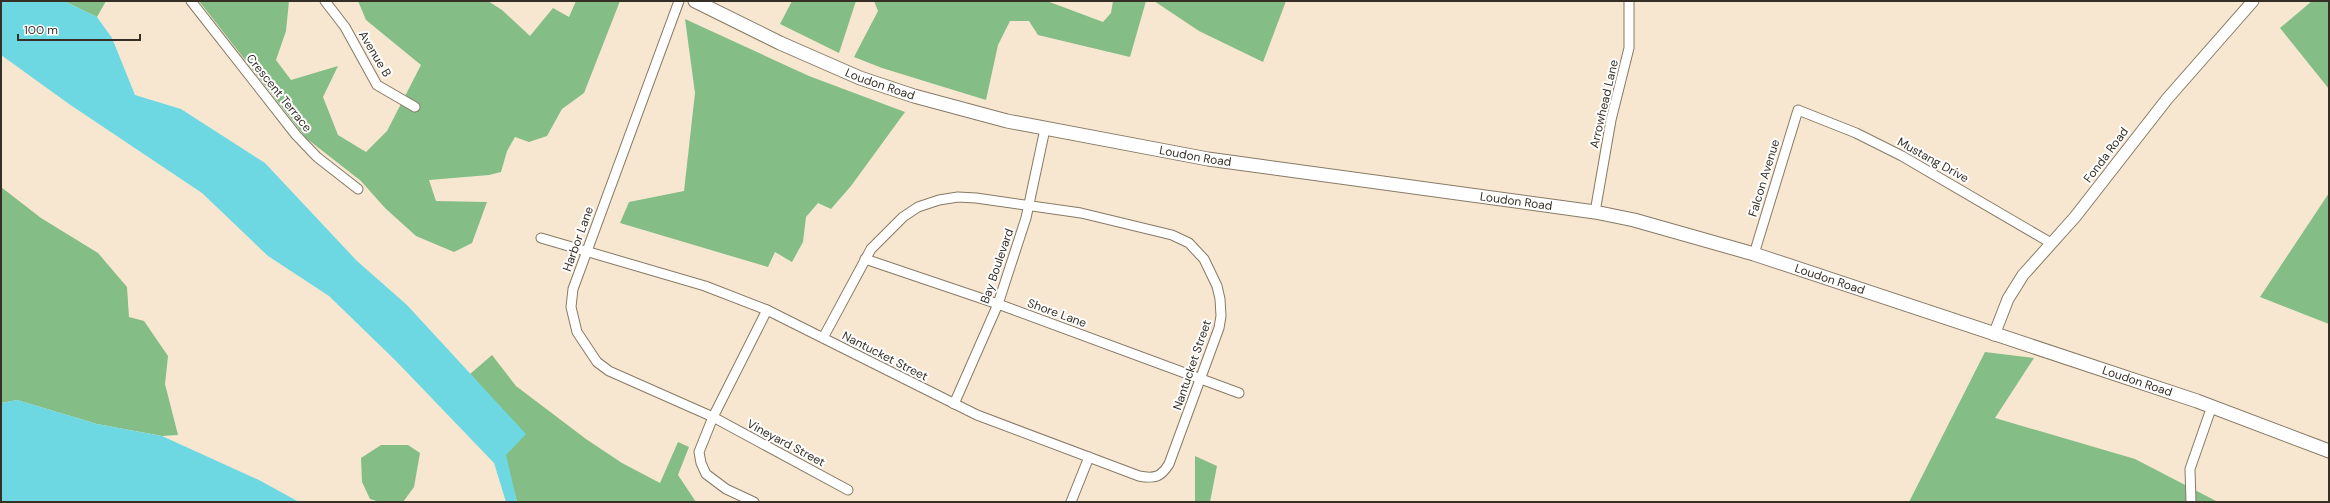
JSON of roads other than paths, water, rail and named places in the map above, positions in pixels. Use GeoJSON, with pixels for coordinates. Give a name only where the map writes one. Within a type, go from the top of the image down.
{"type":"FeatureCollection","features":[{"type":"Feature","properties":{"kind":"main road","name":"Loudon Road"},"geometry":{"type":"LineString","coordinates":[[695,1],[774,40],[860,78],[914,96],[1045,129],[1208,159],[1595,212],[1645,223],[1754,254],[1994,335],[2212,406],[2329,451]]}},
{"type":"Feature","properties":{"kind":"street","name":"Crescent Terrace"},"geometry":{"type":"LineString","coordinates":[[191,1],[296,135],[317,157],[358,189]]}},
{"type":"Feature","properties":{"kind":"street","name":"Avenue B"},"geometry":{"type":"LineString","coordinates":[[325,1],[345,27],[377,85],[415,107]]}},
{"type":"Feature","properties":{"kind":"street","name":"Harbor Lane"},"geometry":{"type":"LineString","coordinates":[[678,1],[585,253],[573,289],[571,307],[577,332],[591,356],[610,371],[713,417]]}},
{"type":"Feature","properties":{"kind":"street","name":"Arrowhead Lane"},"geometry":{"type":"LineString","coordinates":[[1595,212],[1611,120],[1630,48],[1629,1]]}},
{"type":"Feature","properties":{"kind":"street","name":"Fonda Road"},"geometry":{"type":"LineString","coordinates":[[1994,335],[2008,299],[2023,275],[2075,217],[2167,99],[2254,1]]}},
{"type":"Feature","properties":{"kind":"street","name":"Mustang Drive"},"geometry":{"type":"LineString","coordinates":[[1798,110],[1856,133],[1902,156],[2051,243]]}},
{"type":"Feature","properties":{"kind":"street","name":"Falcon Avenue"},"geometry":{"type":"LineString","coordinates":[[1754,254],[1798,110]]}},
{"type":"Feature","properties":{"kind":"street","name":"Bay Boulevard"},"geometry":{"type":"LineString","coordinates":[[954,404],[998,304],[1029,206],[1045,129]]}},
{"type":"Feature","properties":{"kind":"street","name":"Nantucket Street"},"geometry":{"type":"LineString","coordinates":[[541,238],[585,253],[704,286],[767,310],[822,338],[954,404],[1001,425],[1140,476],[1157,478],[1163,474],[1169,464],[1201,380],[1219,328],[1220,299],[1212,273],[1196,250],[1189,243],[1160,232],[1081,213],[958,197],[939,200],[918,207],[903,217],[883,236],[865,259],[822,338]]}},
{"type":"Feature","properties":{"kind":"street","name":"Shore Lane"},"geometry":{"type":"LineString","coordinates":[[865,259],[998,304],[1238,393]]}},
{"type":"Feature","properties":{"kind":"street"},"geometry":{"type":"LineString","coordinates":[[754,502],[726,489],[706,474],[701,463],[699,452],[713,417],[767,310]]}},
{"type":"Feature","properties":{"kind":"street"},"geometry":{"type":"LineString","coordinates":[[2191,502],[2190,469],[2212,406]]}},
{"type":"Feature","properties":{"kind":"street","name":"Vineyard Street"},"geometry":{"type":"LineString","coordinates":[[713,417],[848,490]]}},
{"type":"Feature","properties":{"kind":"street"},"geometry":{"type":"LineString","coordinates":[[1071,502],[1089,457]]}},
{"type":"Feature","properties":{"kind":"water"},"geometry":{"type":"Polygon","coordinates":[[[1,1],[64,1],[97,17],[112,38],[135,95],[181,109],[265,163],[357,261],[407,305],[526,434],[506,455],[517,502],[506,502],[494,463],[396,361],[329,296],[268,256],[202,193],[69,104],[1,55],[1,1]]]}},
{"type":"Feature","properties":{"kind":"water"},"geometry":{"type":"Polygon","coordinates":[[[17,400],[97,424],[162,436],[259,480],[299,502],[1,502],[1,403],[17,400]]]}}]}
